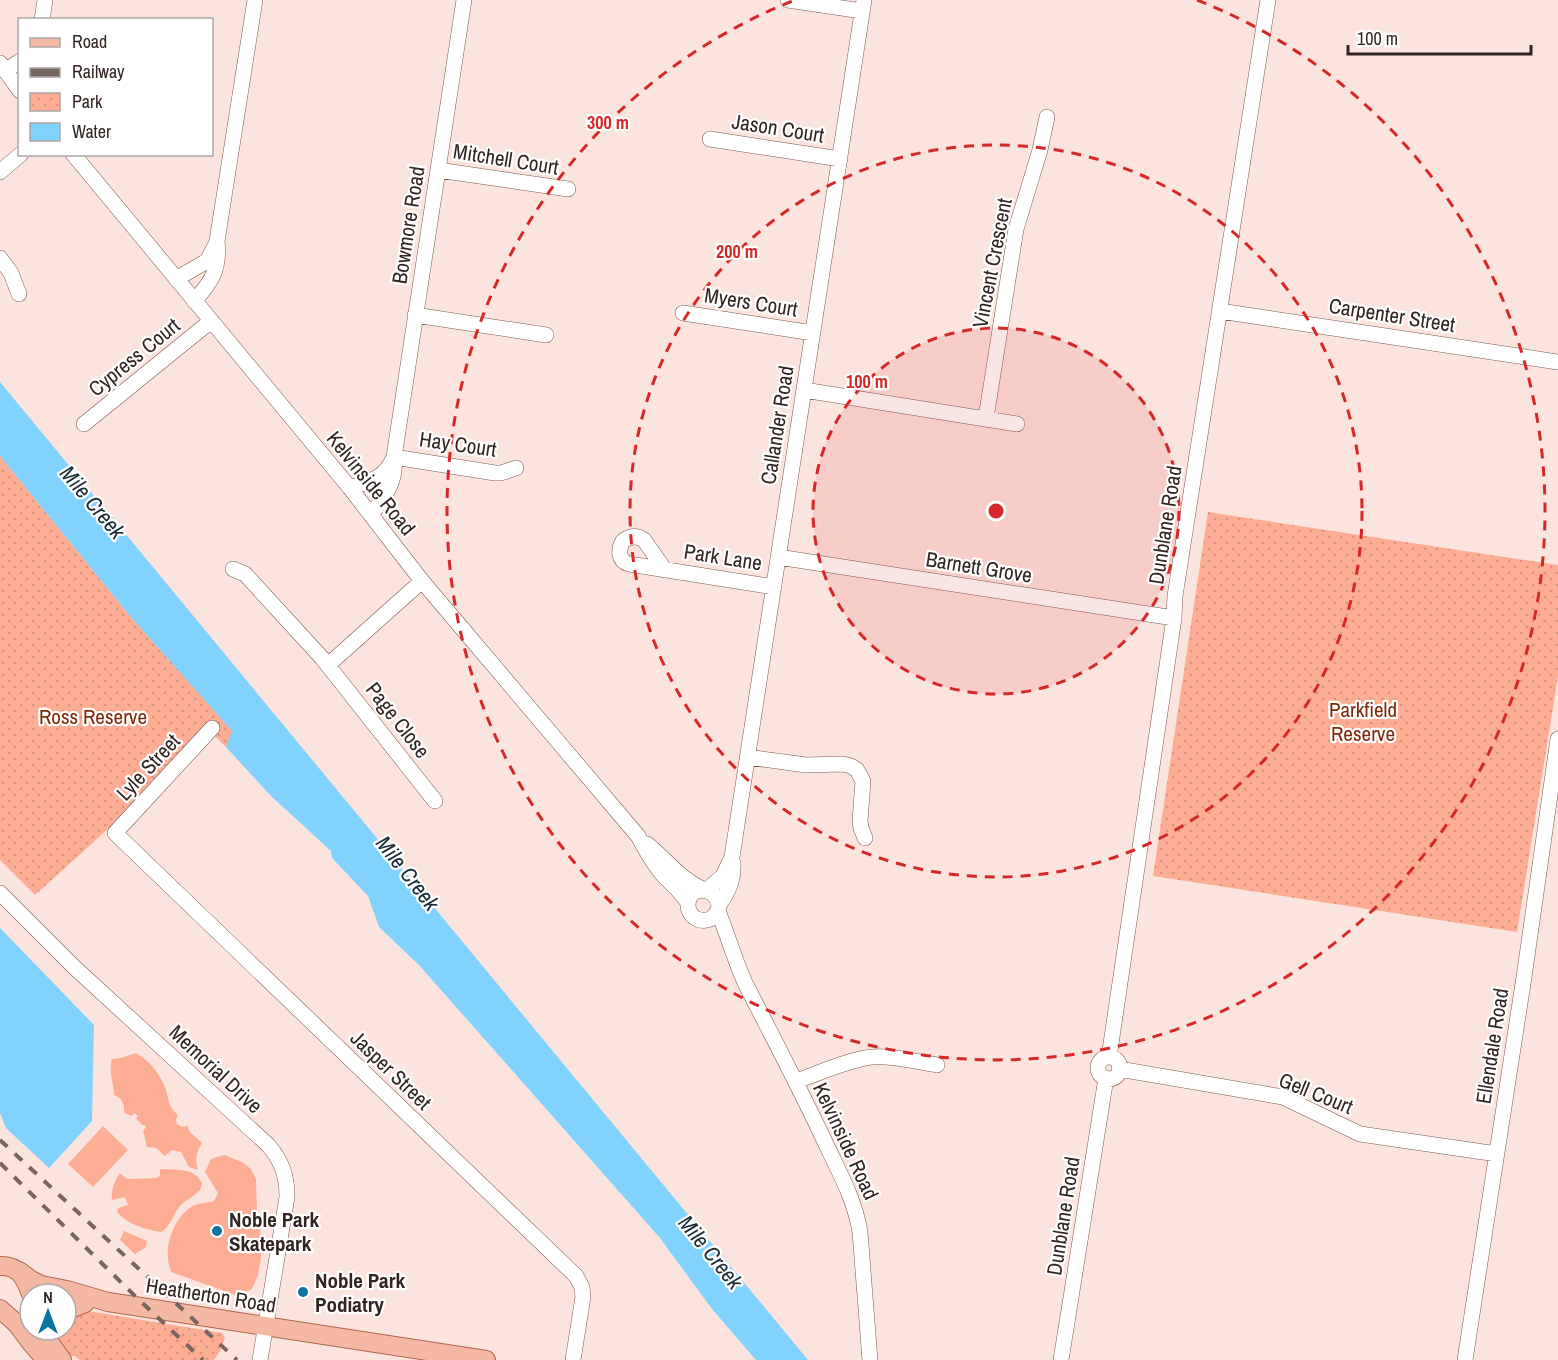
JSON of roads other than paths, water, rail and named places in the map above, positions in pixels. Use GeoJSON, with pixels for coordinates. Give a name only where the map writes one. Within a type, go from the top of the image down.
{"type":"FeatureCollection","features":[{"type":"Feature","properties":{"kind":"main road"},"geometry":{"type":"LineString","coordinates":[[0,1253],[26,1282]]}},
{"type":"Feature","properties":{"kind":"main road","name":"Heatherton Road"},"geometry":{"type":"LineString","coordinates":[[12,1269],[41,1285],[108,1302],[486,1360]]}},
{"type":"Feature","properties":{"kind":"main road","name":"Heatherton Road"},"geometry":{"type":"LineString","coordinates":[[78,1303],[108,1302]]}},
{"type":"Feature","properties":{"kind":"main road"},"geometry":{"type":"LineString","coordinates":[[78,1306],[85,1303]]}},
{"type":"Feature","properties":{"kind":"main road"},"geometry":{"type":"LineString","coordinates":[[0,1308],[15,1312],[18,1310]]}},
{"type":"Feature","properties":{"kind":"main road"},"geometry":{"type":"LineString","coordinates":[[0,1308],[18,1324],[32,1344],[53,1349]]}},
{"type":"Feature","properties":{"kind":"street"},"geometry":{"type":"LineString","coordinates":[[42,18],[45,0]]}},
{"type":"Feature","properties":{"kind":"street"},"geometry":{"type":"LineString","coordinates":[[194,301],[214,275],[219,252],[218,241],[255,0]]}},
{"type":"Feature","properties":{"kind":"street","name":"Bowmore Road"},"geometry":{"type":"LineString","coordinates":[[371,515],[392,482],[415,315],[464,0]]}},
{"type":"Feature","properties":{"kind":"street"},"geometry":{"type":"LineString","coordinates":[[788,0],[863,6]]}},
{"type":"Feature","properties":{"kind":"street","name":"Dunblane Road"},"geometry":{"type":"LineString","coordinates":[[1061,1360],[1106,1078],[1116,1076],[1114,1063],[1174,618],[1175,596],[1268,0]]}},
{"type":"Feature","properties":{"kind":"street","name":"Callander Road"},"geometry":{"type":"LineString","coordinates":[[718,908],[731,884],[733,872],[732,857],[747,757],[863,6]]}},
{"type":"Feature","properties":{"kind":"street"},"geometry":{"type":"LineString","coordinates":[[18,62],[3,67],[18,87]]}},
{"type":"Feature","properties":{"kind":"street","name":"Vincent Crescent"},"geometry":{"type":"LineString","coordinates":[[986,418],[1016,229],[1040,150],[1047,117]]}},
{"type":"Feature","properties":{"kind":"street","name":"Jason Court"},"geometry":{"type":"LineString","coordinates":[[710,139],[840,159]]}},
{"type":"Feature","properties":{"kind":"street"},"geometry":{"type":"LineString","coordinates":[[0,172],[19,156]]}},
{"type":"Feature","properties":{"kind":"street","name":"Kelvinside Road"},"geometry":{"type":"LineString","coordinates":[[75,156],[350,488],[422,581],[638,837],[652,861],[681,892],[688,903]]}},
{"type":"Feature","properties":{"kind":"street","name":"Mitchell Court"},"geometry":{"type":"LineString","coordinates":[[438,170],[568,189]]}},
{"type":"Feature","properties":{"kind":"street"},"geometry":{"type":"LineString","coordinates":[[176,279],[207,261],[218,241]]}},
{"type":"Feature","properties":{"kind":"street"},"geometry":{"type":"LineString","coordinates":[[0,258],[11,273],[19,294]]}},
{"type":"Feature","properties":{"kind":"street","name":"Carpenter Street"},"geometry":{"type":"LineString","coordinates":[[1220,311],[1558,362]]}},
{"type":"Feature","properties":{"kind":"street","name":"Myers Court"},"geometry":{"type":"LineString","coordinates":[[683,313],[813,333]]}},
{"type":"Feature","properties":{"kind":"street"},"geometry":{"type":"LineString","coordinates":[[415,315],[546,335]]}},
{"type":"Feature","properties":{"kind":"street","name":"Cypress Court"},"geometry":{"type":"LineString","coordinates":[[84,424],[211,321]]}},
{"type":"Feature","properties":{"kind":"street"},"geometry":{"type":"LineString","coordinates":[[804,390],[1017,424]]}},
{"type":"Feature","properties":{"kind":"street"},"geometry":{"type":"LineString","coordinates":[[350,488],[378,478],[390,466],[394,457]]}},
{"type":"Feature","properties":{"kind":"street","name":"Hay Court"},"geometry":{"type":"LineString","coordinates":[[394,457],[495,472],[516,468]]}},
{"type":"Feature","properties":{"kind":"street","name":"Barnett Grove"},"geometry":{"type":"LineString","coordinates":[[778,557],[1174,618]]}},
{"type":"Feature","properties":{"kind":"street","name":"Page Close"},"geometry":{"type":"LineString","coordinates":[[233,569],[245,574],[328,665],[435,801]]}},
{"type":"Feature","properties":{"kind":"street","name":"Park Lane"},"geometry":{"type":"LineString","coordinates":[[665,570],[774,586]]}},
{"type":"Feature","properties":{"kind":"street"},"geometry":{"type":"LineString","coordinates":[[328,665],[422,581]]}},
{"type":"Feature","properties":{"kind":"street","name":"Lyle Street"},"geometry":{"type":"LineString","coordinates":[[115,833],[212,728]]}},
{"type":"Feature","properties":{"kind":"street","name":"Ellendale Road"},"geometry":{"type":"LineString","coordinates":[[1465,1360],[1554,799],[1558,739]]}},
{"type":"Feature","properties":{"kind":"street"},"geometry":{"type":"LineString","coordinates":[[747,757],[806,765],[843,764],[858,770],[863,781],[860,821],[865,838]]}},
{"type":"Feature","properties":{"kind":"street","name":"Jasper Street"},"geometry":{"type":"LineString","coordinates":[[115,833],[576,1276],[582,1287],[583,1297],[573,1360]]}},
{"type":"Feature","properties":{"kind":"street","name":"Kelvinside Road"},"geometry":{"type":"LineString","coordinates":[[638,837],[662,856],[683,878],[705,890]]}},
{"type":"Feature","properties":{"kind":"street","name":"Callander Road"},"geometry":{"type":"LineString","coordinates":[[705,890],[723,876],[732,857]]}},
{"type":"Feature","properties":{"kind":"street"},"geometry":{"type":"LineString","coordinates":[[705,890],[715,895],[718,908],[712,918],[702,920],[692,915],[688,903],[692,895],[705,890]]}},
{"type":"Feature","properties":{"kind":"street","name":"Memorial Drive"},"geometry":{"type":"LineString","coordinates":[[0,893],[74,967],[276,1154],[282,1163],[286,1175],[287,1197],[260,1360]]}},
{"type":"Feature","properties":{"kind":"street","name":"Kelvinside Road"},"geometry":{"type":"LineString","coordinates":[[718,908],[732,953],[746,986],[796,1081],[858,1215],[870,1360]]}},
{"type":"Feature","properties":{"kind":"street","name":"Kelvinside Road"},"geometry":{"type":"LineString","coordinates":[[702,920],[719,935],[732,953]]}},
{"type":"Feature","properties":{"kind":"street"},"geometry":{"type":"LineString","coordinates":[[796,1081],[870,1057],[937,1065]]}},
{"type":"Feature","properties":{"kind":"street","name":"Gell Court"},"geometry":{"type":"LineString","coordinates":[[1114,1063],[1283,1097],[1360,1134],[1497,1154]]}},
{"type":"Feature","properties":{"kind":"water","name":"Mile Creek"},"geometry":{"type":"Polygon","coordinates":[[[0,382],[808,1360],[756,1360],[712,1309],[660,1238],[419,965],[379,927],[368,896],[332,858],[331,851],[271,796],[226,747],[232,731],[130,616],[0,456],[0,382]]]}},
{"type":"Feature","properties":{"kind":"water"},"geometry":{"type":"Polygon","coordinates":[[[0,928],[94,1025],[92,1121],[49,1168],[6,1128],[0,1113],[0,928]]]}},
{"type":"Feature","properties":{"kind":"railway"},"geometry":{"type":"LineString","coordinates":[[0,1140],[237,1360]]}},
{"type":"Feature","properties":{"kind":"railway"},"geometry":{"type":"LineString","coordinates":[[0,1163],[203,1360]]}},
{"type":"Feature","properties":{"kind":"place","name":"Noble Park Skatepark"},"geometry":{"type":"Point","coordinates":[217,1231]}},
{"type":"Feature","properties":{"kind":"place","name":"Noble Park Podiatry"},"geometry":{"type":"Point","coordinates":[303,1292]}},
{"type":"Feature","properties":{"kind":"park label","name":"Ross Reserve"},"geometry":{"type":"Point","coordinates":[93,716]}},
{"type":"Feature","properties":{"kind":"park label","name":"Parkfield Reserve"},"geometry":{"type":"Point","coordinates":[1363,721]}}]}
